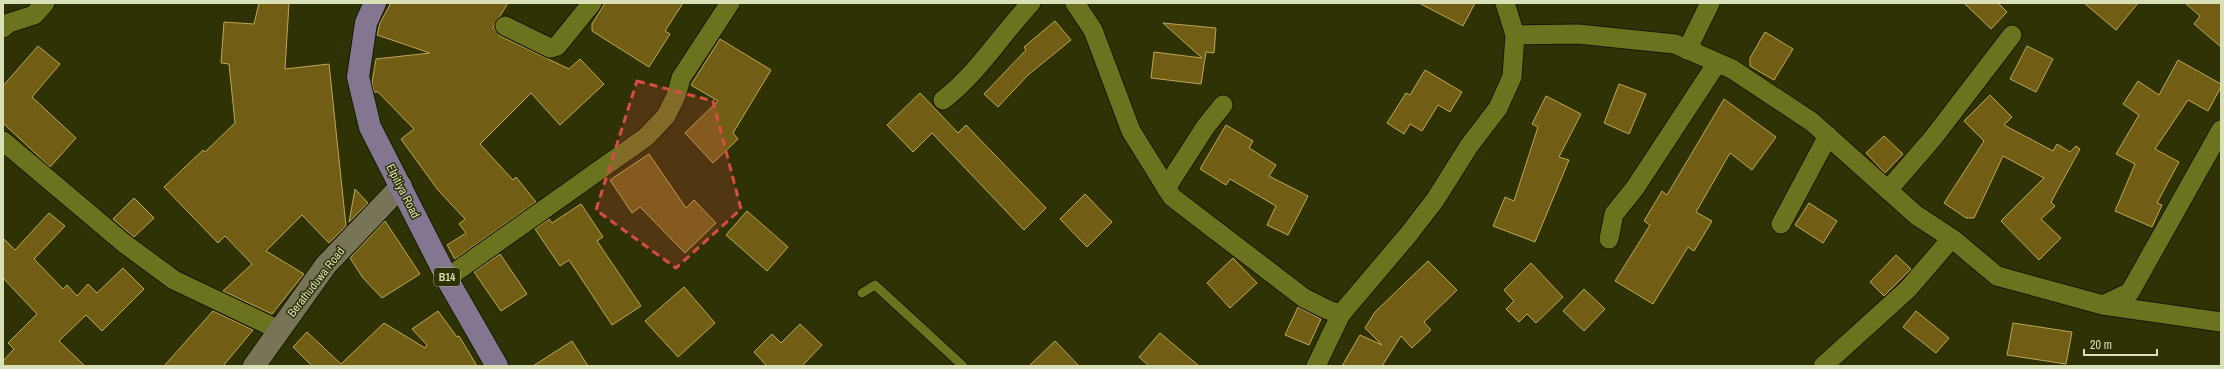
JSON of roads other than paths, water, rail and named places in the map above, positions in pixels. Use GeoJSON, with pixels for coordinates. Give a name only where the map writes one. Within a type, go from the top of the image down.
{"type":"FeatureCollection","features":[{"type":"Feature","properties":{"kind":"main road","name":"Elpitiya Road"},"geometry":{"type":"LineString","coordinates":[[375,3],[366,23],[358,77],[370,127],[447,278],[497,366]]}},
{"type":"Feature","properties":{"kind":"street"},"geometry":{"type":"LineString","coordinates":[[3,28],[9,23],[34,15],[44,3]]}},
{"type":"Feature","properties":{"kind":"street"},"geometry":{"type":"LineString","coordinates":[[505,26],[550,48],[557,46],[592,3]]}},
{"type":"Feature","properties":{"kind":"street"},"geometry":{"type":"LineString","coordinates":[[447,278],[646,137],[666,116],[676,96],[681,78],[730,3]]}},
{"type":"Feature","properties":{"kind":"street"},"geometry":{"type":"LineString","coordinates":[[943,100],[957,89],[1031,3]]}},
{"type":"Feature","properties":{"kind":"street"},"geometry":{"type":"LineString","coordinates":[[1075,3],[1093,30],[1132,131],[1172,197],[1304,298],[1328,310],[1341,314]]}},
{"type":"Feature","properties":{"kind":"street"},"geometry":{"type":"LineString","coordinates":[[1316,366],[1341,314],[1408,235],[1435,200],[1469,146],[1498,108],[1512,77],[1515,35],[1505,3]]}},
{"type":"Feature","properties":{"kind":"street"},"geometry":{"type":"LineString","coordinates":[[1687,50],[1710,3]]}},
{"type":"Feature","properties":{"kind":"street"},"geometry":{"type":"LineString","coordinates":[[1515,35],[1578,34],[1675,44],[1732,69],[1812,122],[1916,215],[1951,239],[1998,276],[2103,305],[2221,322]]}},
{"type":"Feature","properties":{"kind":"street"},"geometry":{"type":"LineString","coordinates":[[1888,190],[1933,138],[2012,35]]}},
{"type":"Feature","properties":{"kind":"street"},"geometry":{"type":"LineString","coordinates":[[1609,239],[1614,214],[1635,188],[1717,63]]}},
{"type":"Feature","properties":{"kind":"street"},"geometry":{"type":"LineString","coordinates":[[1166,188],[1206,126],[1223,105]]}},
{"type":"Feature","properties":{"kind":"street"},"geometry":{"type":"LineString","coordinates":[[2103,305],[2130,292],[2221,130]]}},
{"type":"Feature","properties":{"kind":"street"},"geometry":{"type":"LineString","coordinates":[[1781,224],[1828,136]]}},
{"type":"Feature","properties":{"kind":"street"},"geometry":{"type":"LineString","coordinates":[[3,141],[125,244],[174,280],[279,330]]}},
{"type":"Feature","properties":{"kind":"street","name":"Berathuduwa Road"},"geometry":{"type":"LineString","coordinates":[[254,366],[326,266],[401,186]]}},
{"type":"Feature","properties":{"kind":"street"},"geometry":{"type":"LineString","coordinates":[[1824,366],[1908,289],[1951,239]]}},
{"type":"Feature","properties":{"kind":"lane"},"geometry":{"type":"LineString","coordinates":[[862,293],[874,285],[963,366]]}}]}
